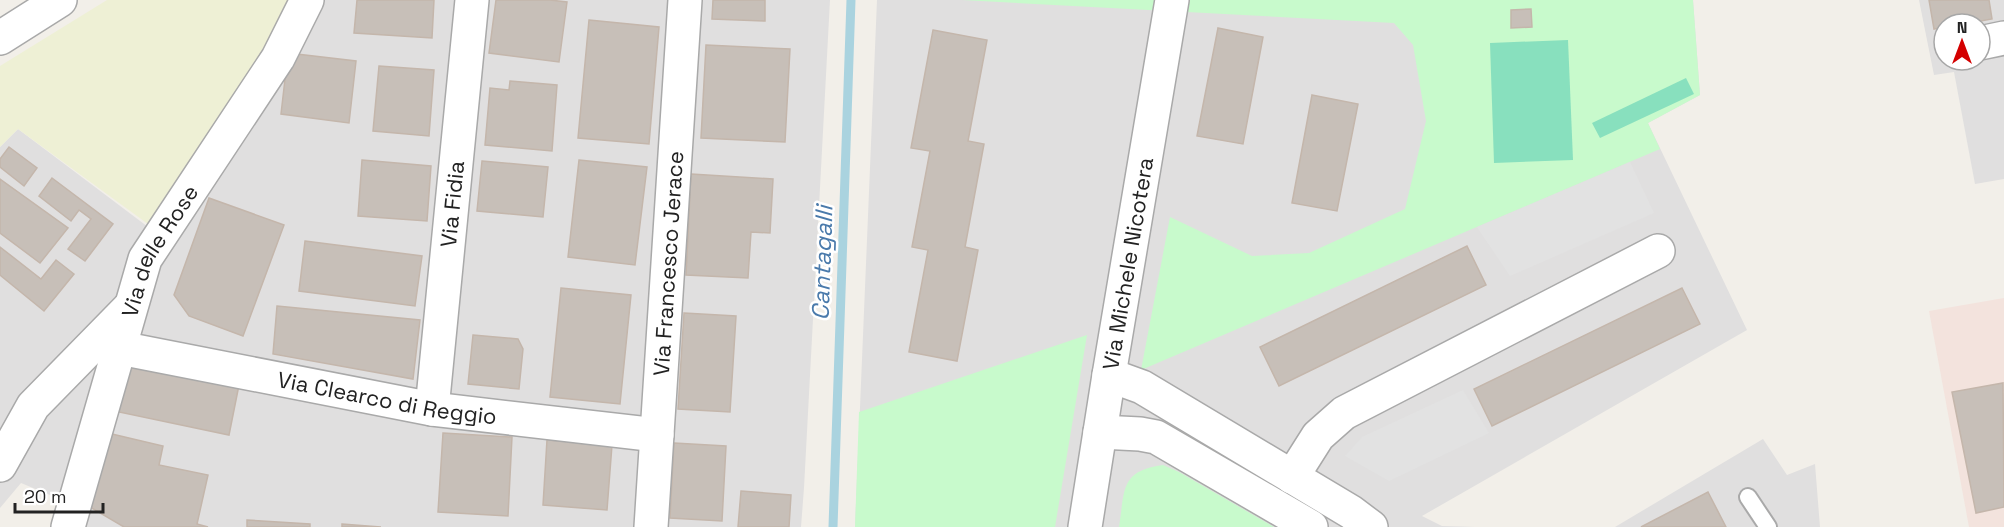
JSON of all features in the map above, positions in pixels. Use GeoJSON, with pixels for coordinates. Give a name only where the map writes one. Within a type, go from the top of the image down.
{"type":"FeatureCollection","features":[{"type":"Feature","properties":{"kind":"street"},"geometry":{"type":"LineString","coordinates":[[0,38],[60,0]]}},
{"type":"Feature","properties":{"kind":"street","name":"Via delle Rose"},"geometry":{"type":"LineString","coordinates":[[77,524],[120,348],[145,259],[278,58],[306,0]]}},
{"type":"Feature","properties":{"kind":"street","name":"Via Fidia"},"geometry":{"type":"LineString","coordinates":[[432,409],[472,0]]}},
{"type":"Feature","properties":{"kind":"street","name":"Via Francesco Jerace"},"geometry":{"type":"LineString","coordinates":[[651,527],[686,0]]}},
{"type":"Feature","properties":{"kind":"street","name":"Via Michele Nicotera"},"geometry":{"type":"LineString","coordinates":[[1085,527],[1108,375],[1172,0]]}},
{"type":"Feature","properties":{"kind":"street"},"geometry":{"type":"LineString","coordinates":[[1292,477],[1318,436],[1344,413],[1658,251]]}},
{"type":"Feature","properties":{"kind":"street"},"geometry":{"type":"LineString","coordinates":[[0,465],[33,406],[132,306]]}},
{"type":"Feature","properties":{"kind":"street","name":"Via Clearco di Reggio"},"geometry":{"type":"LineString","coordinates":[[120,348],[432,409],[657,435]]}},
{"type":"Feature","properties":{"kind":"street"},"geometry":{"type":"LineString","coordinates":[[1108,375],[1142,387],[1351,512],[1371,527]]}},
{"type":"Feature","properties":{"kind":"street"},"geometry":{"type":"LineString","coordinates":[[1100,432],[1140,434],[1156,438],[1311,527]]}},
{"type":"Feature","properties":{"kind":"lane"},"geometry":{"type":"LineString","coordinates":[[1748,496],[1767,527]]}},
{"type":"Feature","properties":{"kind":"shaded area"},"geometry":{"type":"Polygon","coordinates":[[[307,0],[830,0],[801,527],[75,527],[62,500],[21,483],[0,508],[0,147],[18,129],[160,236],[307,0]]]}},
{"type":"Feature","properties":{"kind":"shaded area"},"geometry":{"type":"Polygon","coordinates":[[[877,0],[1693,0],[1700,95],[1648,123],[1747,330],[1422,516],[1442,526],[1475,527],[855,527],[877,0]]]}},
{"type":"Feature","properties":{"kind":"shaded area"},"geometry":{"type":"Polygon","coordinates":[[[1919,0],[2004,0],[2004,179],[1975,184],[1954,72],[1992,72],[1992,12],[1932,12],[1932,65],[1919,0]]]}},
{"type":"Feature","properties":{"kind":"shaded area"},"geometry":{"type":"Polygon","coordinates":[[[1933,72],[1954,72],[1934,75],[1933,72]]]}},
{"type":"Feature","properties":{"kind":"shaded area"},"geometry":{"type":"Polygon","coordinates":[[[1630,162],[1654,213],[1510,276],[1477,227],[1630,162]]]}},
{"type":"Feature","properties":{"kind":"shaded area"},"geometry":{"type":"Polygon","coordinates":[[[2004,298],[2004,527],[1969,527],[1929,311],[2004,298]]]}},
{"type":"Feature","properties":{"kind":"shaded area"},"geometry":{"type":"Polygon","coordinates":[[[1463,390],[1489,433],[1389,481],[1345,456],[1362,437],[1463,390]]]}},
{"type":"Feature","properties":{"kind":"shaded area"},"geometry":{"type":"Polygon","coordinates":[[[1763,439],[1787,475],[1815,464],[1820,527],[1615,527],[1763,439]]]}},
{"type":"Feature","properties":{"kind":"green space"},"geometry":{"type":"Polygon","coordinates":[[[107,0],[294,0],[269,52],[152,227],[18,129],[0,147],[0,66],[107,0]]]}},
{"type":"Feature","properties":{"kind":"green space"},"geometry":{"type":"Polygon","coordinates":[[[962,0],[1693,0],[1700,95],[1648,123],[1660,149],[1141,370],[1170,217],[1252,256],[1309,253],[1405,209],[1426,121],[1413,45],[1394,23],[962,0]]]}},
{"type":"Feature","properties":{"kind":"green space"},"geometry":{"type":"Polygon","coordinates":[[[1568,40],[1573,160],[1494,163],[1490,43],[1568,40]]]}},
{"type":"Feature","properties":{"kind":"green space"},"geometry":{"type":"Polygon","coordinates":[[[1686,78],[1694,94],[1600,138],[1592,123],[1686,78]]]}},
{"type":"Feature","properties":{"kind":"green space"},"geometry":{"type":"Polygon","coordinates":[[[1087,335],[1055,527],[855,527],[859,412],[1087,335]]]}},
{"type":"Feature","properties":{"kind":"green space"},"geometry":{"type":"Polygon","coordinates":[[[1163,465],[1274,527],[1119,527],[1127,484],[1139,472],[1163,465]]]}},
{"type":"Feature","properties":{"kind":"building"},"geometry":{"type":"Polygon","coordinates":[[[357,0],[434,0],[432,38],[354,33],[357,0]]]}},
{"type":"Feature","properties":{"kind":"building"},"geometry":{"type":"Polygon","coordinates":[[[496,0],[567,2],[559,62],[489,53],[496,0]]]}},
{"type":"Feature","properties":{"kind":"building"},"geometry":{"type":"Polygon","coordinates":[[[713,0],[765,0],[765,21],[712,19],[713,0]]]}},
{"type":"Feature","properties":{"kind":"building"},"geometry":{"type":"Polygon","coordinates":[[[1929,0],[1989,0],[1991,12],[1932,12],[1932,17],[1929,0]]]}},
{"type":"Feature","properties":{"kind":"building"},"geometry":{"type":"Polygon","coordinates":[[[1531,9],[1532,27],[1511,28],[1511,10],[1531,9]]]}},
{"type":"Feature","properties":{"kind":"building"},"geometry":{"type":"Polygon","coordinates":[[[589,20],[659,27],[649,144],[578,138],[589,20]]]}},
{"type":"Feature","properties":{"kind":"building"},"geometry":{"type":"Polygon","coordinates":[[[1218,28],[1263,37],[1243,144],[1197,136],[1218,28]]]}},
{"type":"Feature","properties":{"kind":"building"},"geometry":{"type":"Polygon","coordinates":[[[933,30],[987,40],[968,141],[984,144],[965,247],[978,250],[957,361],[909,352],[928,250],[912,247],[930,151],[911,148],[933,30]]]}},
{"type":"Feature","properties":{"kind":"building"},"geometry":{"type":"Polygon","coordinates":[[[706,45],[790,49],[785,142],[701,138],[706,45]]]}},
{"type":"Feature","properties":{"kind":"building"},"geometry":{"type":"Polygon","coordinates":[[[288,53],[356,61],[349,123],[281,114],[288,53]]]}},
{"type":"Feature","properties":{"kind":"building"},"geometry":{"type":"Polygon","coordinates":[[[379,66],[434,70],[429,136],[373,131],[379,66]]]}},
{"type":"Feature","properties":{"kind":"building"},"geometry":{"type":"Polygon","coordinates":[[[510,81],[557,85],[552,151],[485,145],[490,88],[509,90],[510,81]]]}},
{"type":"Feature","properties":{"kind":"building"},"geometry":{"type":"Polygon","coordinates":[[[1312,95],[1358,104],[1337,211],[1292,203],[1312,95]]]}},
{"type":"Feature","properties":{"kind":"building"},"geometry":{"type":"Polygon","coordinates":[[[9,147],[37,168],[24,186],[0,167],[0,159],[9,147]]]}},
{"type":"Feature","properties":{"kind":"building"},"geometry":{"type":"Polygon","coordinates":[[[362,160],[431,166],[427,221],[358,216],[362,160]]]}},
{"type":"Feature","properties":{"kind":"building"},"geometry":{"type":"Polygon","coordinates":[[[579,160],[647,167],[635,265],[568,257],[579,160]]]}},
{"type":"Feature","properties":{"kind":"building"},"geometry":{"type":"Polygon","coordinates":[[[482,161],[548,167],[543,217],[477,211],[482,161]]]}},
{"type":"Feature","properties":{"kind":"building"},"geometry":{"type":"Polygon","coordinates":[[[691,174],[773,179],[770,233],[751,232],[748,278],[686,275],[691,174]]]}},
{"type":"Feature","properties":{"kind":"building"},"geometry":{"type":"Polygon","coordinates":[[[52,178],[113,224],[85,261],[68,249],[91,219],[79,210],[71,221],[39,196],[52,178]]]}},
{"type":"Feature","properties":{"kind":"building"},"geometry":{"type":"Polygon","coordinates":[[[0,179],[68,228],[40,263],[0,233],[0,179]]]}},
{"type":"Feature","properties":{"kind":"building"},"geometry":{"type":"Polygon","coordinates":[[[209,198],[284,225],[243,336],[189,316],[174,295],[209,198]]]}},
{"type":"Feature","properties":{"kind":"building"},"geometry":{"type":"Polygon","coordinates":[[[305,241],[422,256],[415,306],[299,291],[305,241]]]}},
{"type":"Feature","properties":{"kind":"building"},"geometry":{"type":"Polygon","coordinates":[[[1467,246],[1486,285],[1279,386],[1260,347],[1467,246]]]}},
{"type":"Feature","properties":{"kind":"building"},"geometry":{"type":"Polygon","coordinates":[[[0,247],[41,279],[56,260],[74,274],[44,311],[0,275],[0,247]]]}},
{"type":"Feature","properties":{"kind":"building"},"geometry":{"type":"Polygon","coordinates":[[[561,288],[631,295],[620,404],[550,397],[561,288]]]}},
{"type":"Feature","properties":{"kind":"building"},"geometry":{"type":"Polygon","coordinates":[[[1682,288],[1700,324],[1492,426],[1474,389],[1682,288]]]}},
{"type":"Feature","properties":{"kind":"building"},"geometry":{"type":"Polygon","coordinates":[[[277,306],[420,320],[413,379],[273,354],[277,306]]]}},
{"type":"Feature","properties":{"kind":"building"},"geometry":{"type":"Polygon","coordinates":[[[684,313],[736,316],[730,412],[678,409],[684,313]]]}},
{"type":"Feature","properties":{"kind":"building"},"geometry":{"type":"Polygon","coordinates":[[[473,335],[518,339],[523,349],[519,389],[468,384],[473,335]]]}},
{"type":"Feature","properties":{"kind":"building"},"geometry":{"type":"Polygon","coordinates":[[[129,363],[239,385],[229,435],[119,412],[129,363]]]}},
{"type":"Feature","properties":{"kind":"building"},"geometry":{"type":"Polygon","coordinates":[[[2003,383],[2004,507],[1976,513],[1952,392],[2003,383]]]}},
{"type":"Feature","properties":{"kind":"building"},"geometry":{"type":"Polygon","coordinates":[[[443,433],[512,437],[508,516],[438,512],[443,433]]]}},
{"type":"Feature","properties":{"kind":"building"},"geometry":{"type":"Polygon","coordinates":[[[112,434],[163,446],[159,465],[208,475],[197,524],[208,527],[124,527],[90,507],[112,434]]]}},
{"type":"Feature","properties":{"kind":"building"},"geometry":{"type":"Polygon","coordinates":[[[547,440],[612,445],[607,510],[543,505],[547,440]]]}},
{"type":"Feature","properties":{"kind":"building"},"geometry":{"type":"Polygon","coordinates":[[[674,443],[726,446],[722,521],[670,518],[674,443]]]}},
{"type":"Feature","properties":{"kind":"building"},"geometry":{"type":"Polygon","coordinates":[[[741,491],[791,495],[789,527],[738,527],[741,491]]]}},
{"type":"Feature","properties":{"kind":"building"},"geometry":{"type":"Polygon","coordinates":[[[1708,492],[1726,527],[1641,527],[1708,492]]]}},
{"type":"Feature","properties":{"kind":"building"},"geometry":{"type":"Polygon","coordinates":[[[247,520],[310,524],[310,527],[247,527],[247,520]]]}},
{"type":"Feature","properties":{"kind":"building"},"geometry":{"type":"Polygon","coordinates":[[[342,524],[381,527],[342,527],[342,524]]]}},
{"type":"Feature","properties":{"kind":"waterway","name":"Cantagalli"},"geometry":{"type":"LineString","coordinates":[[833,527],[851,0]]}}]}
